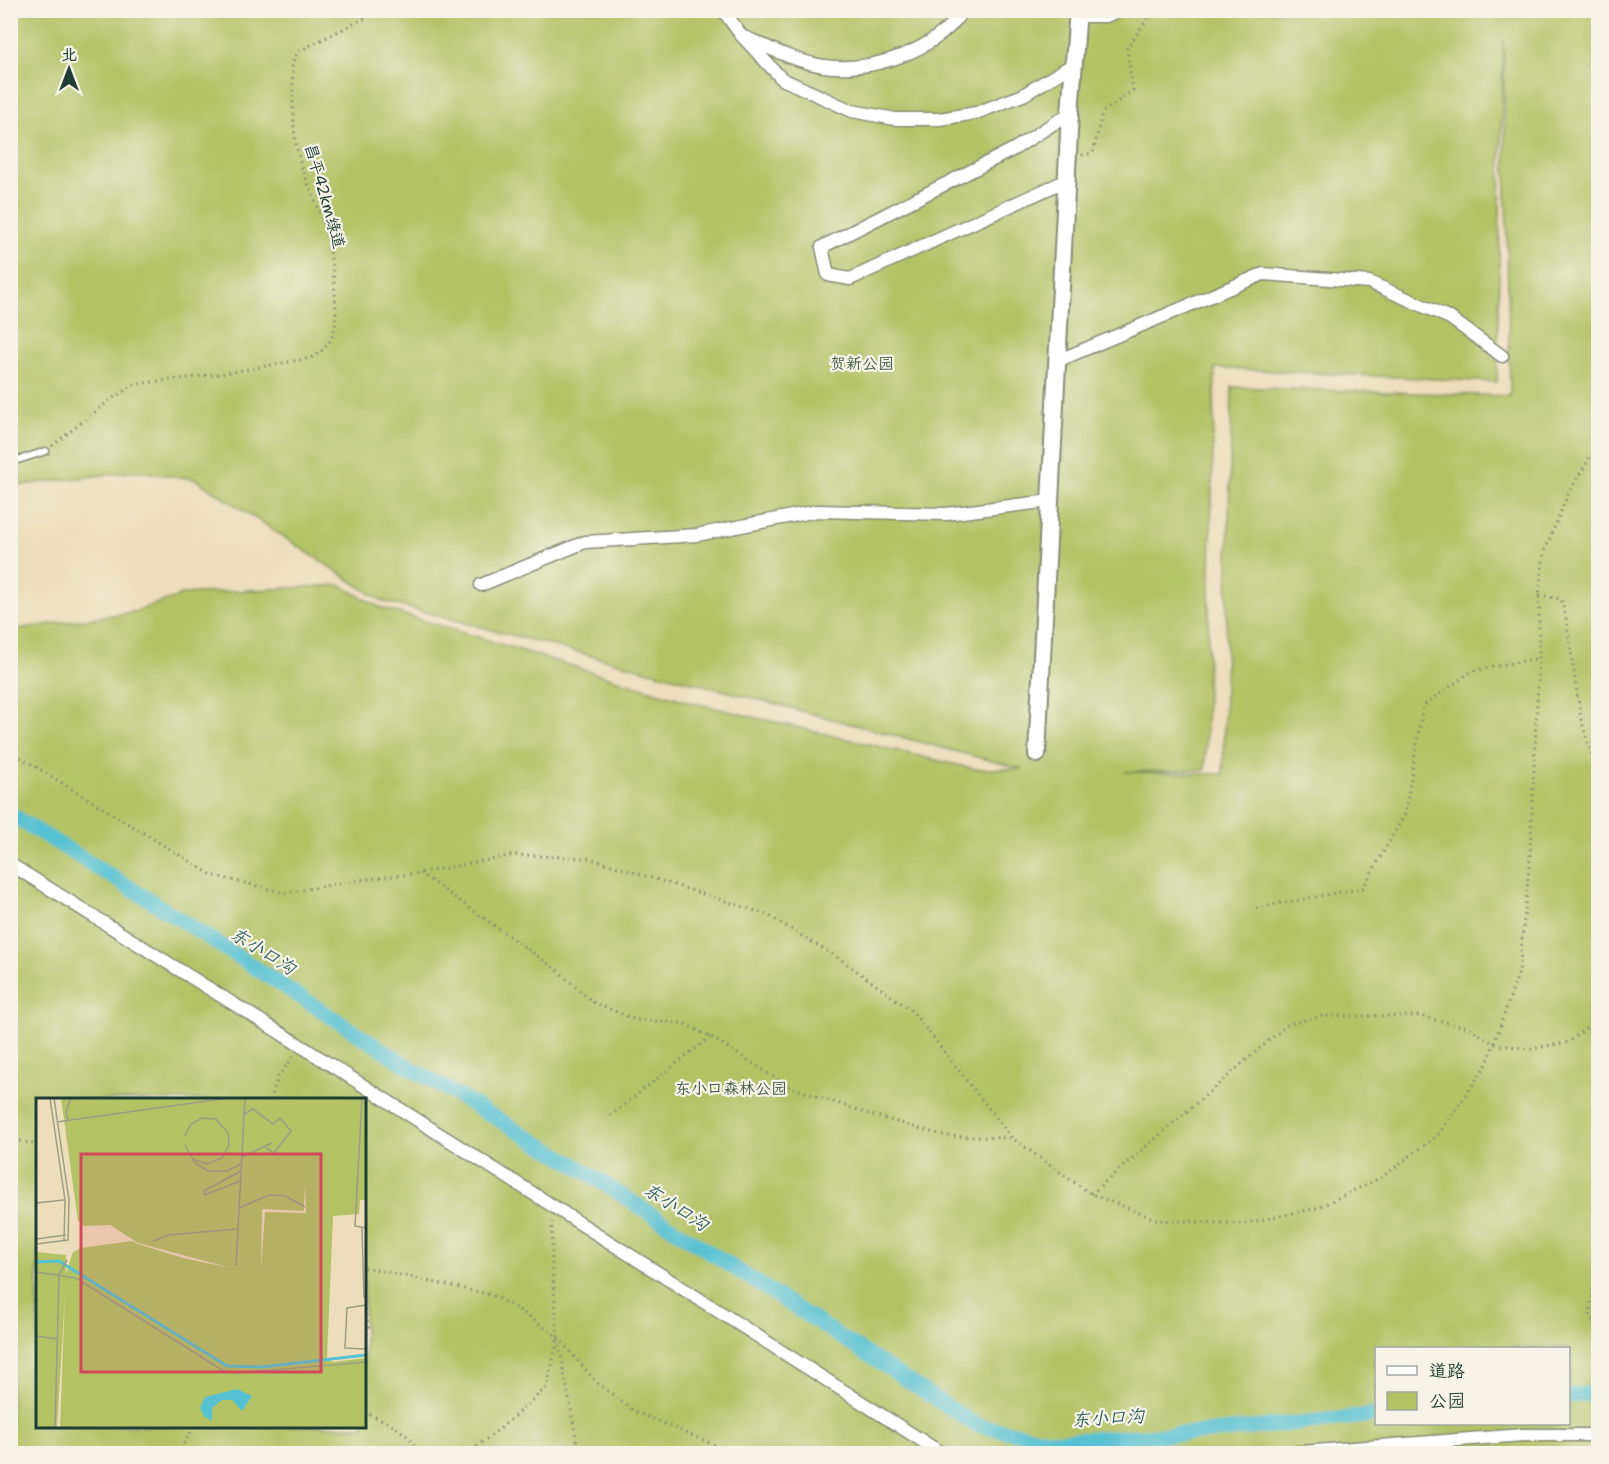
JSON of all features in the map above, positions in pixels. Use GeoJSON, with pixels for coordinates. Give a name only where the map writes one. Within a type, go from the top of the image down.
{"type":"FeatureCollection","features":[{"type":"Feature","properties":{"kind":"street"},"geometry":{"type":"LineString","coordinates":[[723,10],[741,35],[782,79],[852,111],[895,119],[939,119],[976,112],[1023,95],[1074,63]]}},
{"type":"Feature","properties":{"kind":"street"},"geometry":{"type":"LineString","coordinates":[[741,35],[793,58],[824,66],[865,66],[925,44],[948,28],[963,10]]}},
{"type":"Feature","properties":{"kind":"street"},"geometry":{"type":"LineString","coordinates":[[1037,754],[1070,113],[1078,13],[1106,16],[1120,10]]}},
{"type":"Feature","properties":{"kind":"street"},"geometry":{"type":"LineString","coordinates":[[1067,180],[850,279],[828,275],[822,247],[1014,149],[1070,113]]}},
{"type":"Feature","properties":{"kind":"street"},"geometry":{"type":"LineString","coordinates":[[1057,360],[1263,274],[1369,282],[1450,318],[1503,356]]}},
{"type":"Feature","properties":{"kind":"street"},"geometry":{"type":"LineString","coordinates":[[481,585],[585,542],[697,535],[817,511],[946,514],[1050,501]]}},
{"type":"Feature","properties":{"kind":"street"},"geometry":{"type":"LineString","coordinates":[[10,864],[302,1046],[943,1454]]}},
{"type":"Feature","properties":{"kind":"street"},"geometry":{"type":"LineString","coordinates":[[1276,1454],[1523,1435],[1599,1435]]}},
{"type":"Feature","properties":{"kind":"lane"},"geometry":{"type":"LineString","coordinates":[[10,458],[18,460],[46,451]]}},
{"type":"Feature","properties":{"kind":"path","name":"昌平42km绿道"},"geometry":{"type":"LineString","coordinates":[[46,451],[110,400],[135,384],[220,374],[311,358],[320,353],[329,343],[334,330],[335,317],[329,248],[323,223],[298,156],[292,66],[299,51],[381,10]]}},
{"type":"Feature","properties":{"kind":"path"},"geometry":{"type":"LineString","coordinates":[[1068,157],[1093,153],[1102,113],[1133,90],[1127,48],[1154,10]]}},
{"type":"Feature","properties":{"kind":"path"},"geometry":{"type":"LineString","coordinates":[[10,751],[212,875],[285,893],[359,880],[420,873],[514,855],[589,858],[766,914],[843,961],[912,1011],[1012,1138],[1091,1194],[1158,1220],[1243,1224],[1317,1208],[1382,1177],[1438,1135],[1487,1064],[1519,972],[1530,858],[1539,658],[1539,595],[1544,552],[1568,494],[1599,444]]}},
{"type":"Feature","properties":{"kind":"path"},"geometry":{"type":"LineString","coordinates":[[1539,595],[1561,599],[1566,617],[1581,719],[1599,776]]}},
{"type":"Feature","properties":{"kind":"path"},"geometry":{"type":"LineString","coordinates":[[1256,908],[1364,888],[1405,814],[1424,706],[1472,671],[1539,658]]}},
{"type":"Feature","properties":{"kind":"path"},"geometry":{"type":"LineString","coordinates":[[420,873],[556,970],[594,1002],[636,1020],[683,1023],[711,1036],[790,1087],[872,1115],[946,1136],[1012,1138]]}},
{"type":"Feature","properties":{"kind":"path"},"geometry":{"type":"LineString","coordinates":[[1091,1194],[1287,1024],[1323,1016],[1420,1016],[1470,1028],[1494,1044],[1530,1049],[1569,1042],[1599,1018]]}},
{"type":"Feature","properties":{"kind":"path"},"geometry":{"type":"LineString","coordinates":[[610,1116],[711,1036]]}},
{"type":"Feature","properties":{"kind":"path"},"geometry":{"type":"LineString","coordinates":[[271,1098],[278,1077],[302,1046]]}},
{"type":"Feature","properties":{"kind":"path"},"geometry":{"type":"LineString","coordinates":[[10,1134],[20,1141],[36,1145]]}},
{"type":"Feature","properties":{"kind":"path"},"geometry":{"type":"LineString","coordinates":[[552,1205],[552,1268],[558,1337],[579,1454]]}},
{"type":"Feature","properties":{"kind":"path"},"geometry":{"type":"LineString","coordinates":[[366,1267],[492,1295],[524,1313],[558,1337],[596,1382],[634,1411],[736,1454]]}},
{"type":"Feature","properties":{"kind":"path"},"geometry":{"type":"LineString","coordinates":[[1599,1273],[1592,1296],[1590,1318],[1599,1324]]}},
{"type":"Feature","properties":{"kind":"path"},"geometry":{"type":"LineString","coordinates":[[366,1314],[369,1330],[366,1335]]}},
{"type":"Feature","properties":{"kind":"path"},"geometry":{"type":"LineString","coordinates":[[467,1454],[502,1428],[547,1387],[558,1337]]}},
{"type":"Feature","properties":{"kind":"path"},"geometry":{"type":"LineString","coordinates":[[366,1413],[392,1425],[414,1442],[417,1454]]}},
{"type":"Feature","properties":{"kind":"path"},"geometry":{"type":"LineString","coordinates":[[177,1454],[194,1428]]}},
{"type":"Feature","properties":{"kind":"green space"},"geometry":{"type":"Polygon","coordinates":[[[11,11],[1598,11],[1598,1453],[11,1453],[10,630],[134,612],[184,594],[340,585],[379,607],[686,701],[974,769],[1023,769],[382,601],[195,479],[136,471],[15,486],[10,482],[11,11]],[[1503,39],[1497,382],[1215,368],[1205,770],[1125,772],[1223,774],[1232,387],[1510,396],[1503,39]]]}},
{"type":"Feature","properties":{"kind":"waterway","name":"东小口沟"},"geometry":{"type":"LineString","coordinates":[[10,814],[153,902],[411,1068],[577,1166],[976,1425],[1055,1441],[1214,1432],[1375,1415]]}},
{"type":"Feature","properties":{"kind":"waterway","name":"东小口沟"},"geometry":{"type":"LineString","coordinates":[[1570,1396],[1598,1393]]}},
{"type":"Feature","properties":{"kind":"park label","name":"贺新公园"},"geometry":{"type":"Point","coordinates":[862,363]}},
{"type":"Feature","properties":{"kind":"park label","name":"东小口森林公园"},"geometry":{"type":"Point","coordinates":[731,1088]}}]}
